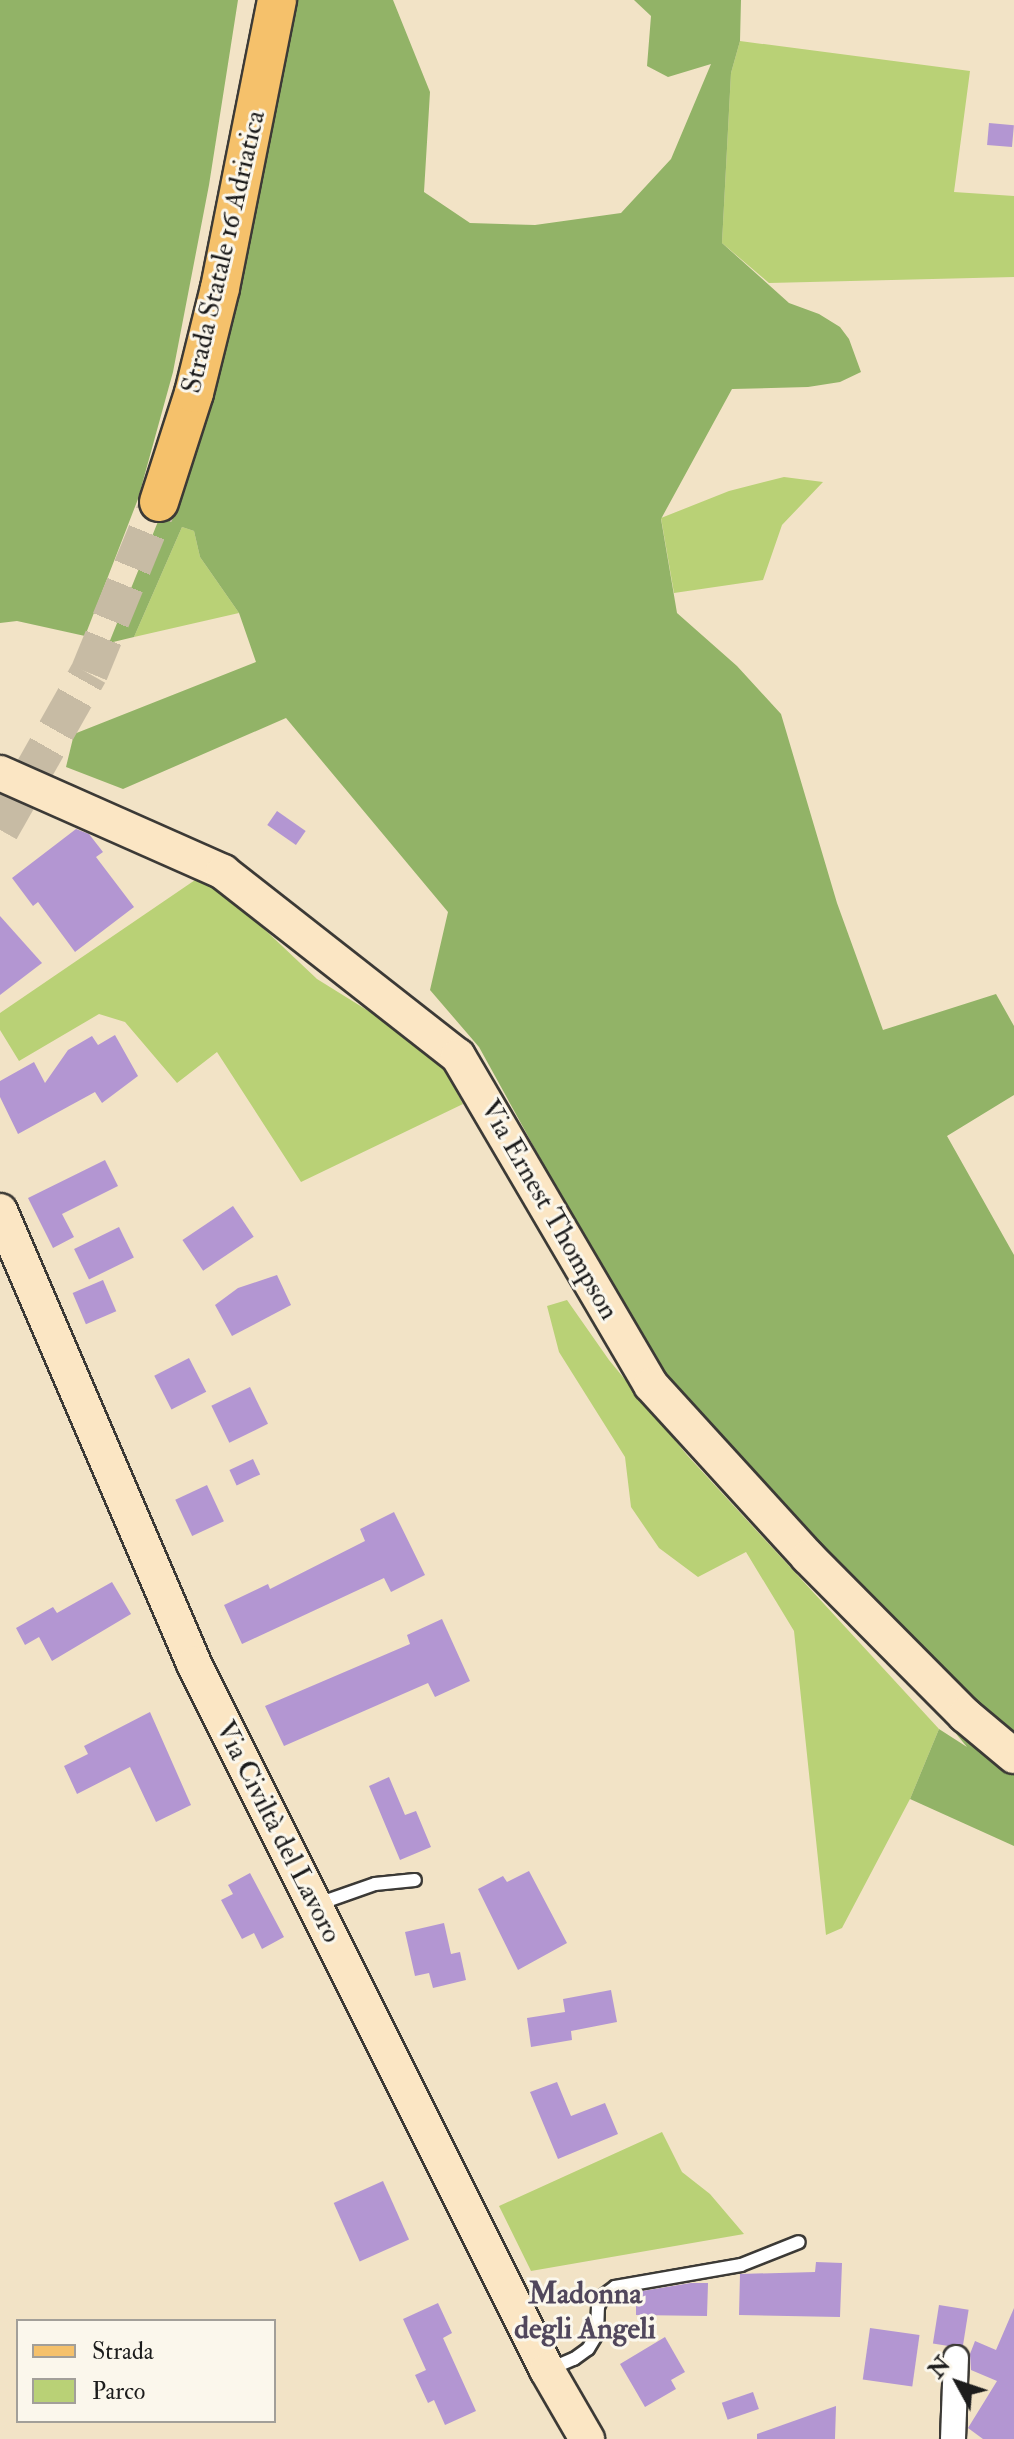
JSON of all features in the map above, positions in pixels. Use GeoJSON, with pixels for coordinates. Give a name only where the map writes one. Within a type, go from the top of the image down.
{"type":"FeatureCollection","features":[{"type":"Feature","properties":{"kind":"main road"},"geometry":{"type":"LineString","coordinates":[[246,164],[257,0]]}},
{"type":"Feature","properties":{"kind":"main road","name":"Strada Statale 16 Adriatica"},"geometry":{"type":"LineString","coordinates":[[159,502],[194,393],[246,164],[277,0]]}},
{"type":"Feature","properties":{"kind":"main road","name":"Via Ernest Thompson"},"geometry":{"type":"LineString","coordinates":[[0,773],[223,872],[458,1056],[651,1385],[808,1557],[965,1715],[1014,1756]]}},
{"type":"Feature","properties":{"kind":"main road","name":"Via Civiltà del Lavoro"},"geometry":{"type":"LineString","coordinates":[[0,1211],[194,1664],[547,2370],[587,2439]]}},
{"type":"Feature","properties":{"kind":"street"},"geometry":{"type":"LineString","coordinates":[[953,2439],[956,2358]]}},
{"type":"Feature","properties":{"kind":"lane"},"geometry":{"type":"LineString","coordinates":[[315,1905],[375,1884],[415,1880]]}},
{"type":"Feature","properties":{"kind":"lane"},"geometry":{"type":"LineString","coordinates":[[547,2370],[574,2359],[588,2349],[597,2334],[598,2307],[603,2296],[615,2287],[741,2265],[799,2242]]}},
{"type":"Feature","properties":{"kind":"green space"},"geometry":{"type":"Polygon","coordinates":[[[0,0],[238,0],[209,185],[173,372],[138,499],[85,636],[17,621],[0,623],[0,0]]]}},
{"type":"Feature","properties":{"kind":"green space"},"geometry":{"type":"Polygon","coordinates":[[[290,0],[393,0],[430,92],[424,192],[470,223],[535,225],[621,213],[671,159],[711,64],[668,77],[647,66],[651,16],[634,0],[741,0],[740,41],[731,73],[722,243],[789,303],[819,314],[840,327],[849,339],[861,372],[840,382],[808,387],[732,389],[661,519],[677,613],[737,666],[781,714],[837,903],[883,1030],[996,994],[1014,1026],[1014,1095],[947,1136],[1014,1255],[1014,1846],[910,1799],[939,1729],[967,1747],[659,1374],[479,1047],[430,990],[448,912],[286,718],[123,789],[66,767],[74,734],[256,662],[239,613],[200,557],[194,531],[182,527],[134,637],[109,643],[159,519],[290,0]]]}},
{"type":"Feature","properties":{"kind":"green space"},"geometry":{"type":"Polygon","coordinates":[[[740,41],[970,71],[954,192],[1014,196],[1014,277],[769,283],[722,243],[731,73],[740,41]]]}},
{"type":"Feature","properties":{"kind":"green space"},"geometry":{"type":"Polygon","coordinates":[[[784,477],[823,482],[782,525],[763,580],[674,593],[661,518],[729,491],[784,477]]]}},
{"type":"Feature","properties":{"kind":"green space"},"geometry":{"type":"Polygon","coordinates":[[[182,527],[194,531],[200,557],[239,613],[134,637],[182,527]]]}},
{"type":"Feature","properties":{"kind":"green space"},"geometry":{"type":"Polygon","coordinates":[[[198,878],[226,893],[317,979],[412,1038],[445,1070],[463,1104],[301,1182],[217,1052],[177,1083],[125,1022],[99,1014],[19,1061],[0,1030],[0,1013],[198,878]]]}},
{"type":"Feature","properties":{"kind":"green space"},"geometry":{"type":"Polygon","coordinates":[[[567,1300],[609,1360],[687,1455],[939,1729],[910,1799],[842,1928],[826,1935],[794,1631],[746,1552],[698,1577],[659,1548],[631,1507],[625,1457],[559,1352],[547,1306],[567,1300]]]}},
{"type":"Feature","properties":{"kind":"green space"},"geometry":{"type":"Polygon","coordinates":[[[662,2132],[682,2172],[710,2194],[744,2234],[531,2271],[499,2206],[662,2132]]]}},
{"type":"Feature","properties":{"kind":"building"},"geometry":{"type":"Polygon","coordinates":[[[989,123],[1014,125],[1012,147],[987,145],[989,123]]]}},
{"type":"Feature","properties":{"kind":"building"},"geometry":{"type":"Polygon","coordinates":[[[277,811],[306,831],[296,845],[267,825],[277,811]]]}},
{"type":"Feature","properties":{"kind":"building"},"geometry":{"type":"Polygon","coordinates":[[[76,829],[89,834],[103,852],[96,857],[134,907],[75,952],[38,902],[33,906],[12,878],[76,829]]]}},
{"type":"Feature","properties":{"kind":"building"},"geometry":{"type":"Polygon","coordinates":[[[0,916],[42,963],[0,995],[0,916]]]}},
{"type":"Feature","properties":{"kind":"building"},"geometry":{"type":"Polygon","coordinates":[[[115,1035],[138,1076],[102,1103],[95,1092],[18,1134],[0,1097],[0,1081],[34,1062],[45,1083],[68,1050],[92,1036],[98,1045],[115,1035]]]}},
{"type":"Feature","properties":{"kind":"building"},"geometry":{"type":"Polygon","coordinates":[[[105,1160],[118,1186],[62,1214],[74,1237],[53,1248],[28,1198],[105,1160]]]}},
{"type":"Feature","properties":{"kind":"building"},"geometry":{"type":"Polygon","coordinates":[[[233,1206],[254,1237],[203,1271],[182,1240],[233,1206]]]}},
{"type":"Feature","properties":{"kind":"building"},"geometry":{"type":"Polygon","coordinates":[[[119,1227],[134,1258],[89,1279],[74,1249],[119,1227]]]}},
{"type":"Feature","properties":{"kind":"building"},"geometry":{"type":"Polygon","coordinates":[[[277,1275],[291,1305],[232,1336],[215,1305],[238,1288],[277,1275]]]}},
{"type":"Feature","properties":{"kind":"building"},"geometry":{"type":"Polygon","coordinates":[[[103,1280],[116,1311],[86,1324],[73,1293],[103,1280]]]}},
{"type":"Feature","properties":{"kind":"building"},"geometry":{"type":"Polygon","coordinates":[[[189,1358],[206,1392],[172,1410],[154,1376],[189,1358]]]}},
{"type":"Feature","properties":{"kind":"building"},"geometry":{"type":"Polygon","coordinates":[[[250,1387],[268,1424],[229,1443],[211,1406],[250,1387]]]}},
{"type":"Feature","properties":{"kind":"building"},"geometry":{"type":"Polygon","coordinates":[[[253,1459],[260,1474],[237,1485],[229,1470],[253,1459]]]}},
{"type":"Feature","properties":{"kind":"building"},"geometry":{"type":"Polygon","coordinates":[[[207,1485],[224,1521],[192,1536],[175,1500],[207,1485]]]}},
{"type":"Feature","properties":{"kind":"building"},"geometry":{"type":"Polygon","coordinates":[[[394,1512],[425,1575],[391,1592],[384,1578],[242,1644],[224,1605],[268,1584],[270,1589],[365,1541],[360,1529],[394,1512]]]}},
{"type":"Feature","properties":{"kind":"building"},"geometry":{"type":"Polygon","coordinates":[[[112,1582],[131,1614],[52,1661],[39,1637],[25,1645],[16,1628],[53,1607],[57,1613],[112,1582]]]}},
{"type":"Feature","properties":{"kind":"building"},"geometry":{"type":"Polygon","coordinates":[[[442,1619],[470,1681],[435,1697],[428,1683],[284,1746],[265,1706],[410,1644],[407,1635],[442,1619]]]}},
{"type":"Feature","properties":{"kind":"building"},"geometry":{"type":"Polygon","coordinates":[[[150,1712],[191,1805],[156,1822],[130,1767],[77,1794],[64,1766],[88,1754],[84,1746],[150,1712]]]}},
{"type":"Feature","properties":{"kind":"building"},"geometry":{"type":"Polygon","coordinates":[[[389,1777],[405,1815],[416,1811],[431,1847],[400,1860],[369,1786],[389,1777]]]}},
{"type":"Feature","properties":{"kind":"building"},"geometry":{"type":"Polygon","coordinates":[[[529,1871],[567,1943],[518,1970],[478,1889],[503,1876],[507,1882],[529,1871]]]}},
{"type":"Feature","properties":{"kind":"building"},"geometry":{"type":"Polygon","coordinates":[[[250,1873],[284,1937],[262,1949],[254,1933],[242,1939],[221,1900],[233,1894],[228,1885],[250,1873]]]}},
{"type":"Feature","properties":{"kind":"building"},"geometry":{"type":"Polygon","coordinates":[[[444,1923],[451,1954],[460,1952],[466,1980],[433,1988],[429,1973],[415,1976],[405,1932],[444,1923]]]}},
{"type":"Feature","properties":{"kind":"building"},"geometry":{"type":"Polygon","coordinates":[[[611,1990],[617,2022],[571,2031],[572,2040],[531,2047],[527,2018],[565,2012],[563,1999],[611,1990]]]}},
{"type":"Feature","properties":{"kind":"building"},"geometry":{"type":"Polygon","coordinates":[[[557,2082],[571,2116],[605,2103],[618,2134],[558,2159],[530,2092],[557,2082]]]}},
{"type":"Feature","properties":{"kind":"building"},"geometry":{"type":"Polygon","coordinates":[[[383,2181],[409,2239],[360,2261],[334,2203],[383,2181]]]}},
{"type":"Feature","properties":{"kind":"building"},"geometry":{"type":"Polygon","coordinates":[[[816,2262],[842,2263],[840,2317],[739,2315],[740,2274],[815,2272],[816,2262]]]}},
{"type":"Feature","properties":{"kind":"building"},"geometry":{"type":"Polygon","coordinates":[[[708,2283],[707,2316],[636,2315],[636,2292],[708,2283]]]}},
{"type":"Feature","properties":{"kind":"building"},"geometry":{"type":"Polygon","coordinates":[[[438,2303],[452,2333],[443,2338],[476,2411],[445,2425],[434,2400],[428,2403],[415,2375],[426,2370],[403,2319],[438,2303]]]}},
{"type":"Feature","properties":{"kind":"building"},"geometry":{"type":"Polygon","coordinates":[[[939,2305],[969,2310],[963,2348],[933,2344],[939,2305]]]}},
{"type":"Feature","properties":{"kind":"building"},"geometry":{"type":"Polygon","coordinates":[[[1014,2308],[1014,2439],[983,2439],[968,2428],[997,2381],[971,2370],[970,2354],[975,2341],[996,2350],[1014,2308]]]}},
{"type":"Feature","properties":{"kind":"building"},"geometry":{"type":"Polygon","coordinates":[[[870,2328],[920,2335],[912,2386],[863,2379],[870,2328]]]}},
{"type":"Feature","properties":{"kind":"building"},"geometry":{"type":"Polygon","coordinates":[[[665,2337],[685,2372],[671,2380],[676,2389],[645,2407],[620,2364],[665,2337]]]}},
{"type":"Feature","properties":{"kind":"building"},"geometry":{"type":"Polygon","coordinates":[[[753,2392],[759,2409],[728,2420],[722,2403],[753,2392]]]}},
{"type":"Feature","properties":{"kind":"building"},"geometry":{"type":"Polygon","coordinates":[[[836,2406],[835,2439],[757,2439],[757,2434],[836,2406]]]}},
{"type":"Feature","properties":{"kind":"tunnel"},"geometry":{"type":"LineString","coordinates":[[0,830],[89,673],[159,502]]}},
{"type":"Feature","properties":{"kind":"district","name":"Madonna degli Angeli"},"geometry":{"type":"Point","coordinates":[585,2311]}}]}
